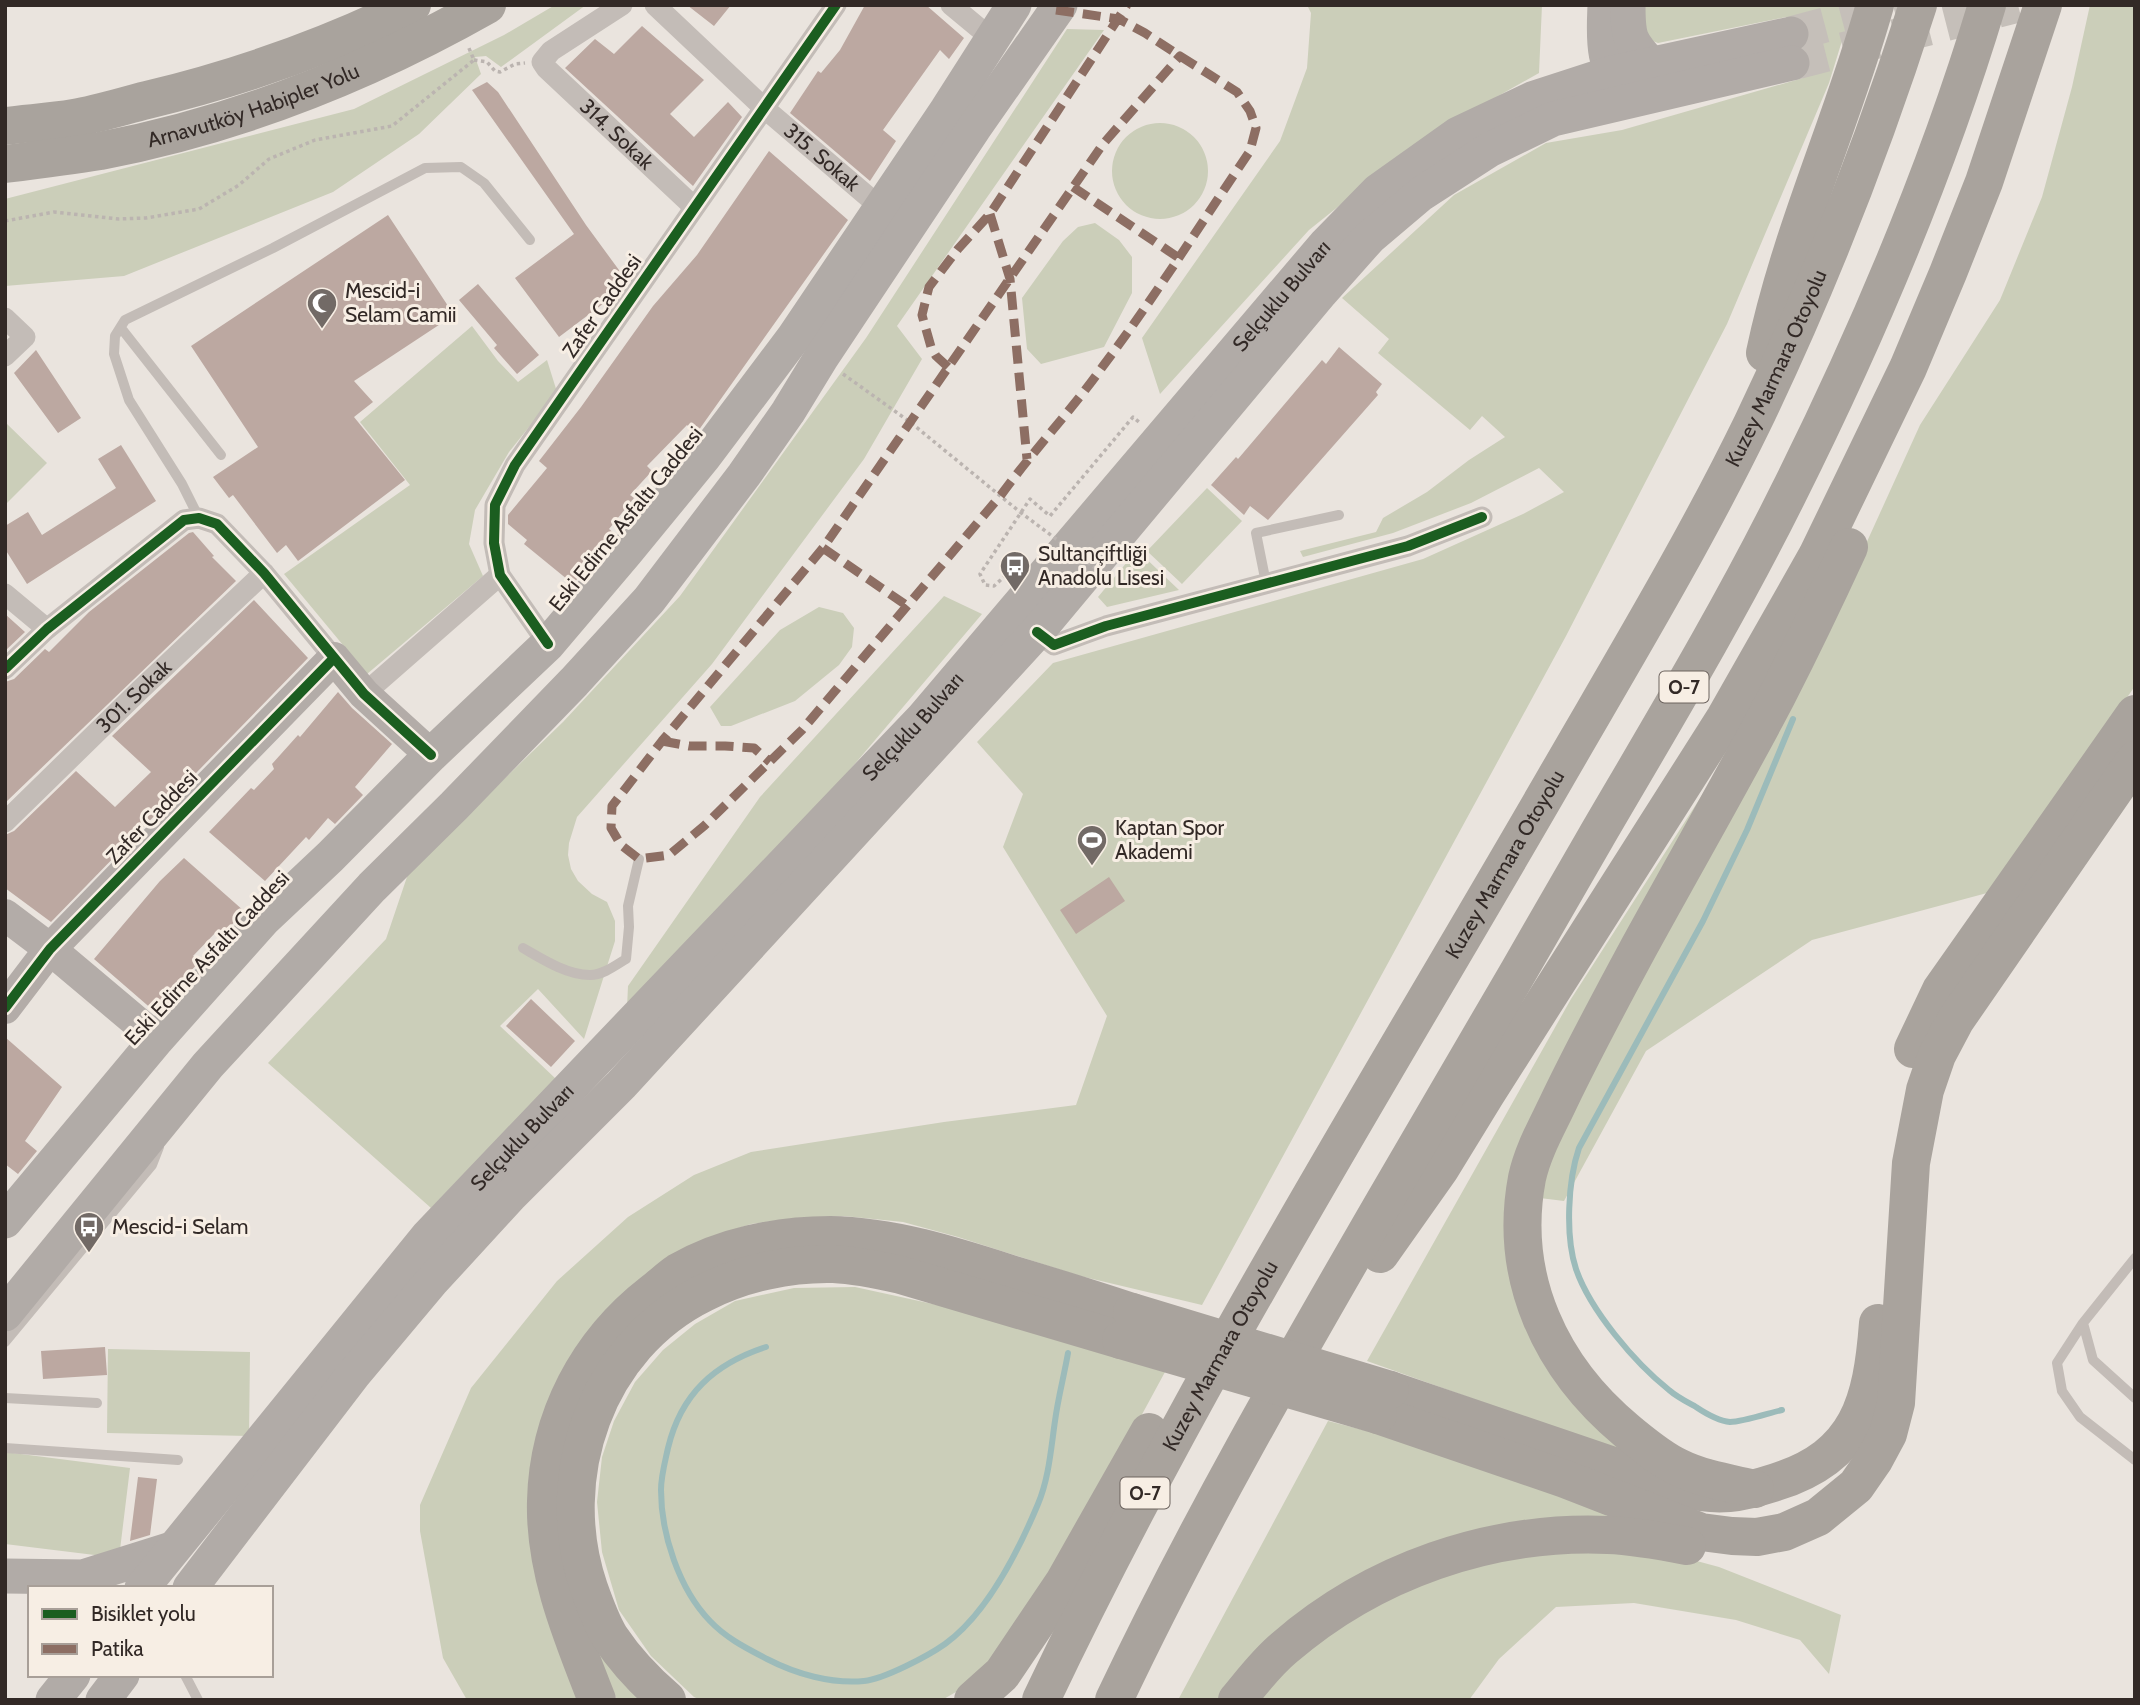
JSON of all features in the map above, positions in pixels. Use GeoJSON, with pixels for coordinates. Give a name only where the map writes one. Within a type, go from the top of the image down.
{"type":"FeatureCollection","features":[{"type":"Feature","properties":{"kind":"highway","name":"Arnavutköy Habipler Yolu"},"geometry":{"type":"LineString","coordinates":[[5,125],[75,118],[202,87],[315,48],[368,27],[412,5]]}},
{"type":"Feature","properties":{"kind":"highway"},"geometry":{"type":"LineString","coordinates":[[1750,429],[1769,334],[1795,239],[1875,5]]}},
{"type":"Feature","properties":{"kind":"highway","name":"Kuzey Marmara Otoyolu"},"geometry":{"type":"LineString","coordinates":[[1041,1700],[1106,1565],[1186,1417],[1646,621],[1750,429],[1854,190],[1918,5]]}},
{"type":"Feature","properties":{"kind":"highway","name":"O-7"},"geometry":{"type":"LineString","coordinates":[[1114,1700],[1200,1526],[1308,1333],[1686,682],[1787,496],[1850,363],[1913,219],[1969,64],[1987,5]]}},
{"type":"Feature","properties":{"kind":"highway"},"geometry":{"type":"LineString","coordinates":[[1308,1333],[1373,1265],[1440,1169],[1725,718],[1817,556],[1908,369],[1948,273],[1984,182],[2042,5]]}},
{"type":"Feature","properties":{"kind":"highway","name":"Arnavutköy Habipler Yolu"},"geometry":{"type":"LineString","coordinates":[[5,164],[102,150],[200,127],[269,106],[394,55],[472,14]]}},
{"type":"Feature","properties":{"kind":"highway"},"geometry":{"type":"LineString","coordinates":[[1755,1489],[1703,1477],[1656,1455],[1608,1414],[1572,1374],[1550,1339],[1535,1307],[1523,1237],[1527,1178],[1533,1155],[1577,1064],[1777,696],[1854,536],[1912,396],[1948,273]]}},
{"type":"Feature","properties":{"kind":"highway"},"geometry":{"type":"LineString","coordinates":[[667,1700],[625,1658],[609,1635],[594,1604],[582,1569],[574,1525],[581,1448],[592,1415],[608,1383],[649,1331],[676,1309],[704,1293],[764,1271],[800,1265],[834,1264],[867,1268],[1127,1326],[1681,1489],[1715,1495],[1734,1494],[1794,1476],[1819,1464],[1840,1446],[1854,1426],[1866,1400],[1876,1349],[1887,1177],[1895,1104],[1909,1058],[1941,990],[2135,715]]}},
{"type":"Feature","properties":{"kind":"highway"},"geometry":{"type":"LineString","coordinates":[[1384,1402],[1565,1479],[1701,1532],[1757,1537],[1784,1532],[1818,1517],[1856,1486],[1888,1434],[1896,1403],[1911,1163],[1925,1090],[1937,1055],[1955,1021],[2135,760]]}},
{"type":"Feature","properties":{"kind":"highway"},"geometry":{"type":"LineString","coordinates":[[597,1700],[565,1613],[549,1549],[546,1502],[551,1454],[570,1391],[591,1356],[619,1321],[677,1273],[715,1255],[755,1242],[830,1235],[868,1237],[985,1265],[1127,1326]]}},
{"type":"Feature","properties":{"kind":"highway"},"geometry":{"type":"LineString","coordinates":[[973,1700],[1002,1674],[1064,1582],[1194,1353],[1258,1290]]}},
{"type":"Feature","properties":{"kind":"highway"},"geometry":{"type":"LineString","coordinates":[[1237,1700],[1282,1650],[1315,1623],[1351,1600],[1411,1569],[1472,1549],[1545,1537],[1608,1535],[1728,1550],[1769,1544],[1784,1532]]}},
{"type":"Feature","properties":{"kind":"main road","name":"Eski Edirne Asfaltı Caddesi"},"geometry":{"type":"LineString","coordinates":[[5,1221],[156,1040],[262,920],[548,644],[703,458],[794,337],[947,110],[1014,5]]}},
{"type":"Feature","properties":{"kind":"main road"},"geometry":{"type":"LineString","coordinates":[[5,1314],[208,1065],[363,897],[565,692],[649,600],[788,412],[974,128],[1060,5]]}},
{"type":"Feature","properties":{"kind":"main road"},"geometry":{"type":"LineString","coordinates":[[1605,5],[1605,52],[1612,73],[1621,85],[1644,98]]}},
{"type":"Feature","properties":{"kind":"main road"},"geometry":{"type":"LineString","coordinates":[[1628,5],[1628,26],[1634,48],[1651,64]]}},
{"type":"Feature","properties":{"kind":"main road","name":"Selçuklu Bulvarı"},"geometry":{"type":"LineString","coordinates":[[144,1586],[428,1236],[923,718],[1325,245],[1378,191],[1458,134],[1532,99],[1612,73],[1651,64],[1791,49],[1644,98],[1553,118],[1489,150],[1421,194],[1369,237],[1037,632],[621,1085],[510,1196],[431,1282],[353,1375],[192,1586]]}},
{"type":"Feature","properties":{"kind":"main road"},"geometry":{"type":"LineString","coordinates":[[5,182],[102,150]]}},
{"type":"Feature","properties":{"kind":"main road"},"geometry":{"type":"LineString","coordinates":[[5,1576],[83,1577],[172,1549]]}},
{"type":"Feature","properties":{"kind":"main road"},"geometry":{"type":"LineString","coordinates":[[5,1598],[28,1600]]}},
{"type":"Feature","properties":{"kind":"main road"},"geometry":{"type":"LineString","coordinates":[[53,1700],[71,1677]]}},
{"type":"Feature","properties":{"kind":"main road"},"geometry":{"type":"LineString","coordinates":[[103,1700],[120,1677]]}},
{"type":"Feature","properties":{"kind":"street"},"geometry":{"type":"LineString","coordinates":[[542,62],[551,51],[622,5]]}},
{"type":"Feature","properties":{"kind":"street","name":"315. Sokak"},"geometry":{"type":"LineString","coordinates":[[655,5],[764,108],[880,207]]}},
{"type":"Feature","properties":{"kind":"street","name":"Zafer Caddesi"},"geometry":{"type":"LineString","coordinates":[[548,644],[500,575],[494,543],[495,505],[515,465],[836,5]]}},
{"type":"Feature","properties":{"kind":"street"},"geometry":{"type":"LineString","coordinates":[[950,5],[992,39]]}},
{"type":"Feature","properties":{"kind":"street","name":"314. Sokak"},"geometry":{"type":"LineString","coordinates":[[542,62],[694,207]]}},
{"type":"Feature","properties":{"kind":"street"},"geometry":{"type":"LineString","coordinates":[[5,318],[24,337],[5,356]]}},
{"type":"Feature","properties":{"kind":"street"},"geometry":{"type":"LineString","coordinates":[[1037,632],[1055,646],[1106,626],[1408,546],[1482,517]]}},
{"type":"Feature","properties":{"kind":"street"},"geometry":{"type":"LineString","coordinates":[[5,668],[47,629],[184,520],[199,518],[217,524],[264,573],[364,694],[431,755]]}},
{"type":"Feature","properties":{"kind":"street","name":"301. Sokak"},"geometry":{"type":"LineString","coordinates":[[5,822],[264,573]]}},
{"type":"Feature","properties":{"kind":"street"},"geometry":{"type":"LineString","coordinates":[[364,694],[500,575]]}},
{"type":"Feature","properties":{"kind":"street"},"geometry":{"type":"LineString","coordinates":[[5,594],[47,629]]}},
{"type":"Feature","properties":{"kind":"street","name":"Zafer Caddesi"},"geometry":{"type":"LineString","coordinates":[[5,1008],[50,949],[334,658]]}},
{"type":"Feature","properties":{"kind":"street"},"geometry":{"type":"LineString","coordinates":[[5,915],[50,949],[156,1040]]}},
{"type":"Feature","properties":{"kind":"lane"},"geometry":{"type":"LineString","coordinates":[[199,518],[182,484],[129,401],[114,354],[115,336],[125,320],[273,248],[425,168],[461,167],[484,183],[530,240]]}},
{"type":"Feature","properties":{"kind":"lane"},"geometry":{"type":"LineString","coordinates":[[121,328],[221,455]]}},
{"type":"Feature","properties":{"kind":"lane"},"geometry":{"type":"LineString","coordinates":[[1266,583],[1255,533],[1339,515]]}},
{"type":"Feature","properties":{"kind":"lane"},"geometry":{"type":"LineString","coordinates":[[523,948],[550,963],[592,975],[610,969],[625,959],[628,906],[639,859]]}},
{"type":"Feature","properties":{"kind":"lane"},"geometry":{"type":"LineString","coordinates":[[5,1342],[152,1165],[175,1104]]}},
{"type":"Feature","properties":{"kind":"lane"},"geometry":{"type":"LineString","coordinates":[[2135,1258],[2083,1323],[2057,1363],[2062,1391],[2080,1417],[2135,1460]]}},
{"type":"Feature","properties":{"kind":"lane"},"geometry":{"type":"LineString","coordinates":[[2083,1323],[2093,1360],[2135,1398]]}},
{"type":"Feature","properties":{"kind":"lane"},"geometry":{"type":"LineString","coordinates":[[5,1398],[97,1403]]}},
{"type":"Feature","properties":{"kind":"lane"},"geometry":{"type":"LineString","coordinates":[[5,1448],[178,1460]]}},
{"type":"Feature","properties":{"kind":"lane"},"geometry":{"type":"LineString","coordinates":[[186,1677],[198,1700]]}},
{"type":"Feature","properties":{"kind":"path"},"geometry":{"type":"LineString","coordinates":[[472,14],[474,60]]}},
{"type":"Feature","properties":{"kind":"path"},"geometry":{"type":"LineString","coordinates":[[5,221],[54,212],[119,219],[146,218],[199,209],[239,185],[269,159],[315,140],[392,125],[474,60],[487,62],[495,71],[500,72],[515,64],[542,62]]}},
{"type":"Feature","properties":{"kind":"path"},"geometry":{"type":"LineString","coordinates":[[821,358],[910,422],[1020,512],[1107,577]]}},
{"type":"Feature","properties":{"kind":"path"},"geometry":{"type":"LineString","coordinates":[[1014,568],[994,586],[985,585],[980,575],[1030,499],[1051,516],[1133,417],[1160,439]]}},
{"type":"Feature","properties":{"kind":"green space"},"geometry":{"type":"Polygon","coordinates":[[[555,5],[586,5],[501,67],[486,56],[475,57],[481,74],[419,134],[333,192],[124,276],[5,286],[5,199],[354,109],[504,35],[555,5]]]}},
{"type":"Feature","properties":{"kind":"green space"},"geometry":{"type":"Polygon","coordinates":[[[1307,5],[1542,5],[1539,73],[1424,138],[1309,230],[1160,394],[1142,338],[1280,141],[1307,68],[1311,13],[1307,5]]]}},
{"type":"Feature","properties":{"kind":"green space"},"geometry":{"type":"Polygon","coordinates":[[[1645,5],[1853,5],[1829,83],[1727,324],[1566,636],[1202,1305],[1080,1276],[903,1222],[844,1216],[795,1218],[751,1224],[712,1237],[571,1361],[579,1700],[467,1700],[443,1658],[420,1531],[420,1505],[471,1388],[557,1281],[628,1217],[694,1175],[751,1152],[1076,1105],[1107,1016],[1003,847],[1023,794],[977,742],[1053,663],[1423,559],[1523,514],[1564,492],[1539,468],[1471,503],[1393,533],[1303,557],[1300,551],[1376,532],[1383,518],[1427,492],[1505,437],[1482,416],[1470,430],[1378,353],[1389,339],[1342,298],[1454,195],[1546,143],[1622,130],[1803,78],[1786,17],[1658,43],[1650,40],[1644,26],[1645,5]]]}},
{"type":"Feature","properties":{"kind":"green space"},"geometry":{"type":"Polygon","coordinates":[[[2090,5],[2135,5],[2135,686],[1987,893],[1812,940],[1646,1051],[1564,1201],[1540,1198],[1548,1152],[1840,601],[1920,425],[2000,300],[2042,197],[2072,87],[2090,5]]]}},
{"type":"Feature","properties":{"kind":"green space"},"geometry":{"type":"Polygon","coordinates":[[[1067,29],[1104,30],[897,326],[922,359],[864,459],[712,664],[577,817],[569,843],[571,869],[578,881],[592,894],[607,902],[615,921],[615,941],[584,1039],[538,989],[500,1026],[556,1079],[431,1208],[268,1063],[386,939],[409,871],[563,722],[680,596],[866,338],[1067,29]]]}},
{"type":"Feature","properties":{"kind":"green space"},"geometry":{"type":"Polygon","coordinates":[[[1160,123],[1178,126],[1194,137],[1205,153],[1208,171],[1205,189],[1194,205],[1178,216],[1160,219],[1142,216],[1126,205],[1115,189],[1112,171],[1115,153],[1126,137],[1142,126],[1160,123]]]}},
{"type":"Feature","properties":{"kind":"green space"},"geometry":{"type":"Polygon","coordinates":[[[1095,223],[1119,240],[1132,257],[1132,293],[1104,347],[1041,364],[1027,349],[1022,298],[1063,241],[1078,227],[1095,223]]]}},
{"type":"Feature","properties":{"kind":"green space"},"geometry":{"type":"Polygon","coordinates":[[[472,326],[498,361],[518,382],[547,360],[557,392],[509,452],[475,510],[469,544],[483,576],[367,674],[284,574],[410,485],[360,422],[472,326]]]}},
{"type":"Feature","properties":{"kind":"green space"},"geometry":{"type":"Polygon","coordinates":[[[5,422],[47,463],[5,505],[5,422]]]}},
{"type":"Feature","properties":{"kind":"green space"},"geometry":{"type":"Polygon","coordinates":[[[1207,488],[1242,521],[1182,584],[1147,551],[1207,488]]]}},
{"type":"Feature","properties":{"kind":"green space"},"geometry":{"type":"Polygon","coordinates":[[[1137,550],[1179,590],[1107,607],[1098,597],[1137,550]]]}},
{"type":"Feature","properties":{"kind":"green space"},"geometry":{"type":"Polygon","coordinates":[[[944,596],[982,614],[814,812],[627,1008],[628,986],[760,797],[944,596]]]}},
{"type":"Feature","properties":{"kind":"green space"},"geometry":{"type":"Polygon","coordinates":[[[819,607],[843,613],[854,628],[852,647],[839,665],[795,701],[731,726],[721,726],[710,707],[780,630],[819,607]]]}},
{"type":"Feature","properties":{"kind":"green space"},"geometry":{"type":"Polygon","coordinates":[[[1722,764],[1541,1109],[1513,1256],[1636,1457],[1367,1361],[1571,999],[1722,764]]]}},
{"type":"Feature","properties":{"kind":"green space"},"geometry":{"type":"Polygon","coordinates":[[[855,1287],[942,1306],[1165,1372],[1082,1525],[975,1681],[942,1700],[701,1700],[694,1697],[651,1656],[619,1610],[602,1552],[597,1502],[602,1457],[614,1421],[635,1382],[663,1350],[695,1324],[735,1301],[794,1288],[855,1287]]]}},
{"type":"Feature","properties":{"kind":"green space"},"geometry":{"type":"Polygon","coordinates":[[[108,1349],[250,1352],[249,1436],[107,1433],[108,1349]]]}},
{"type":"Feature","properties":{"kind":"green space"},"geometry":{"type":"Polygon","coordinates":[[[1328,1421],[1387,1436],[1608,1512],[1604,1522],[1483,1533],[1222,1700],[1178,1700],[1328,1421]]]}},
{"type":"Feature","properties":{"kind":"green space"},"geometry":{"type":"Polygon","coordinates":[[[5,1452],[130,1468],[119,1558],[5,1544],[5,1452]]]}},
{"type":"Feature","properties":{"kind":"green space"},"geometry":{"type":"Polygon","coordinates":[[[1513,1551],[1667,1553],[1719,1567],[1841,1615],[1829,1674],[1800,1640],[1736,1620],[1634,1603],[1556,1607],[1499,1659],[1469,1700],[1257,1700],[1302,1653],[1373,1603],[1513,1551]]]}},
{"type":"Feature","properties":{"kind":"green space"},"geometry":{"type":"Polygon","coordinates":[[[592,1639],[643,1700],[617,1700],[592,1639]]]}},
{"type":"Feature","properties":{"kind":"building"},"geometry":{"type":"Polygon","coordinates":[[[687,5],[731,5],[714,26],[687,5]]]}},
{"type":"Feature","properties":{"kind":"building"},"geometry":{"type":"Polygon","coordinates":[[[865,5],[926,5],[964,38],[949,59],[940,50],[883,130],[896,141],[870,181],[790,113],[818,71],[821,73],[840,50],[865,5]]]}},
{"type":"Feature","properties":{"kind":"building"},"geometry":{"type":"Polygon","coordinates":[[[642,26],[704,80],[670,114],[694,137],[728,102],[742,117],[693,186],[565,68],[595,39],[614,54],[642,26]]]}},
{"type":"Feature","properties":{"kind":"building"},"geometry":{"type":"Polygon","coordinates":[[[487,82],[498,92],[586,225],[627,281],[620,291],[559,337],[515,278],[574,234],[472,90],[487,82]]]}},
{"type":"Feature","properties":{"kind":"building"},"geometry":{"type":"Polygon","coordinates":[[[769,151],[848,220],[696,434],[687,425],[647,466],[652,471],[630,495],[634,498],[609,529],[615,534],[573,584],[524,544],[527,540],[508,524],[508,515],[547,468],[539,461],[653,306],[697,255],[769,151]]]}},
{"type":"Feature","properties":{"kind":"building","name":"Mescid-i Selam Camii"},"geometry":{"type":"Polygon","coordinates":[[[388,215],[454,315],[354,381],[373,402],[354,417],[405,480],[298,561],[286,545],[277,553],[233,495],[229,498],[213,477],[258,447],[191,346],[388,215]]]}},
{"type":"Feature","properties":{"kind":"building"},"geometry":{"type":"Polygon","coordinates":[[[478,284],[539,355],[517,374],[494,348],[497,345],[459,300],[478,284]]]}},
{"type":"Feature","properties":{"kind":"building"},"geometry":{"type":"Polygon","coordinates":[[[1339,347],[1382,384],[1376,392],[1378,395],[1268,520],[1250,506],[1244,515],[1211,485],[1236,457],[1238,459],[1322,360],[1326,364],[1339,347]]]}},
{"type":"Feature","properties":{"kind":"building"},"geometry":{"type":"Polygon","coordinates":[[[36,350],[81,418],[58,433],[14,373],[36,350]]]}},
{"type":"Feature","properties":{"kind":"building"},"geometry":{"type":"Polygon","coordinates":[[[121,445],[156,501],[27,584],[5,549],[5,526],[28,512],[42,535],[116,488],[98,459],[121,445]]]}},
{"type":"Feature","properties":{"kind":"building"},"geometry":{"type":"Polygon","coordinates":[[[193,532],[214,556],[212,557],[236,581],[5,803],[5,682],[14,679],[45,649],[49,652],[89,612],[193,532]]]}},
{"type":"Feature","properties":{"kind":"building"},"geometry":{"type":"Polygon","coordinates":[[[254,600],[308,658],[51,922],[5,888],[5,835],[14,831],[76,771],[115,807],[151,772],[112,736],[254,600]]]}},
{"type":"Feature","properties":{"kind":"building"},"geometry":{"type":"Polygon","coordinates":[[[5,614],[25,632],[5,651],[5,614]]]}},
{"type":"Feature","properties":{"kind":"building"},"geometry":{"type":"Polygon","coordinates":[[[338,692],[392,744],[355,787],[363,795],[335,824],[328,818],[309,840],[306,837],[265,881],[209,832],[251,788],[254,790],[274,769],[272,764],[298,735],[300,737],[338,692]]]}},
{"type":"Feature","properties":{"kind":"building"},"geometry":{"type":"Polygon","coordinates":[[[184,858],[244,911],[222,936],[217,931],[193,956],[200,961],[154,1011],[94,959],[160,881],[184,858]]]}},
{"type":"Feature","properties":{"kind":"building"},"geometry":{"type":"Polygon","coordinates":[[[1109,877],[1125,901],[1076,934],[1060,910],[1109,877]]]}},
{"type":"Feature","properties":{"kind":"building"},"geometry":{"type":"Polygon","coordinates":[[[531,999],[575,1041],[551,1067],[506,1026],[531,999]]]}},
{"type":"Feature","properties":{"kind":"building"},"geometry":{"type":"Polygon","coordinates":[[[5,1037],[62,1087],[25,1141],[37,1151],[18,1174],[5,1164],[5,1037]]]}},
{"type":"Feature","properties":{"kind":"building"},"geometry":{"type":"Polygon","coordinates":[[[105,1347],[107,1375],[43,1379],[41,1351],[105,1347]]]}},
{"type":"Feature","properties":{"kind":"building"},"geometry":{"type":"Polygon","coordinates":[[[138,1477],[157,1479],[150,1535],[130,1541],[138,1477]]]}},
{"type":"Feature","properties":{"kind":"waterway"},"geometry":{"type":"LineString","coordinates":[[1782,1410],[1730,1422],[1712,1416],[1682,1399],[1656,1379],[1615,1335],[1583,1285],[1576,1269],[1570,1241],[1569,1208],[1572,1176],[1579,1148],[1703,921],[1747,830],[1793,719]]}},
{"type":"Feature","properties":{"kind":"waterway"},"geometry":{"type":"LineString","coordinates":[[766,1347],[747,1354],[716,1372],[702,1384],[681,1412],[668,1448],[662,1479],[662,1507],[668,1542],[689,1593],[710,1621],[723,1633],[751,1651],[790,1669],[814,1677],[852,1682],[883,1676],[937,1649],[961,1631],[988,1599],[1011,1561],[1042,1494],[1068,1353]]}},
{"type":"Feature","properties":{"kind":"tunnel"},"geometry":{"type":"LineString","coordinates":[[1791,34],[1900,5]]}},
{"type":"Feature","properties":{"kind":"tunnel"},"geometry":{"type":"LineString","coordinates":[[1792,63],[2018,5]]}},
{"type":"Feature","properties":{"kind":"marked path"},"geometry":{"type":"LineString","coordinates":[[948,367],[931,347],[922,315],[929,287],[958,249],[990,214],[1127,5]]}},
{"type":"Feature","properties":{"kind":"marked path"},"geometry":{"type":"LineString","coordinates":[[1056,10],[1119,19],[1180,56]]}},
{"type":"Feature","properties":{"kind":"marked path"},"geometry":{"type":"LineString","coordinates":[[1180,56],[1237,92],[1250,111],[1256,128],[1250,151],[1159,287],[1091,383],[1001,495],[802,730],[704,826],[669,855],[639,859],[621,845],[611,828],[612,806],[662,741],[823,548],[1103,144],[1180,56]]}},
{"type":"Feature","properties":{"kind":"marked path"},"geometry":{"type":"LineString","coordinates":[[1073,187],[1179,258]]}},
{"type":"Feature","properties":{"kind":"marked path"},"geometry":{"type":"LineString","coordinates":[[990,214],[1010,279],[1027,459]]}},
{"type":"Feature","properties":{"kind":"marked path"},"geometry":{"type":"LineString","coordinates":[[823,548],[906,605]]}},
{"type":"Feature","properties":{"kind":"marked path"},"geometry":{"type":"LineString","coordinates":[[662,741],[689,746],[754,748],[770,762]]}},
{"type":"Feature","properties":{"kind":"cycle path"},"geometry":{"type":"LineString","coordinates":[[548,644],[500,575],[494,543],[495,505],[515,465],[836,5]]}},
{"type":"Feature","properties":{"kind":"cycle path"},"geometry":{"type":"LineString","coordinates":[[1037,632],[1054,645],[1106,626],[1408,546],[1482,517]]}},
{"type":"Feature","properties":{"kind":"cycle path"},"geometry":{"type":"LineString","coordinates":[[5,669],[47,629],[184,520],[199,518],[217,524],[264,573],[364,694],[431,755]]}},
{"type":"Feature","properties":{"kind":"cycle path"},"geometry":{"type":"LineString","coordinates":[[5,1008],[50,949],[334,658]]}},
{"type":"Feature","properties":{"kind":"place","name":"Mescid-i Selam Camii"},"geometry":{"type":"Point","coordinates":[322,330]}},
{"type":"Feature","properties":{"kind":"place","name":"Sultançiftliği Anadolu Lisesi"},"geometry":{"type":"Point","coordinates":[1015,593]}},
{"type":"Feature","properties":{"kind":"place","name":"Kaptan Spor Akademi"},"geometry":{"type":"Point","coordinates":[1092,867]}},
{"type":"Feature","properties":{"kind":"place","name":"Mescid-i Selam"},"geometry":{"type":"Point","coordinates":[89,1254]}}]}
